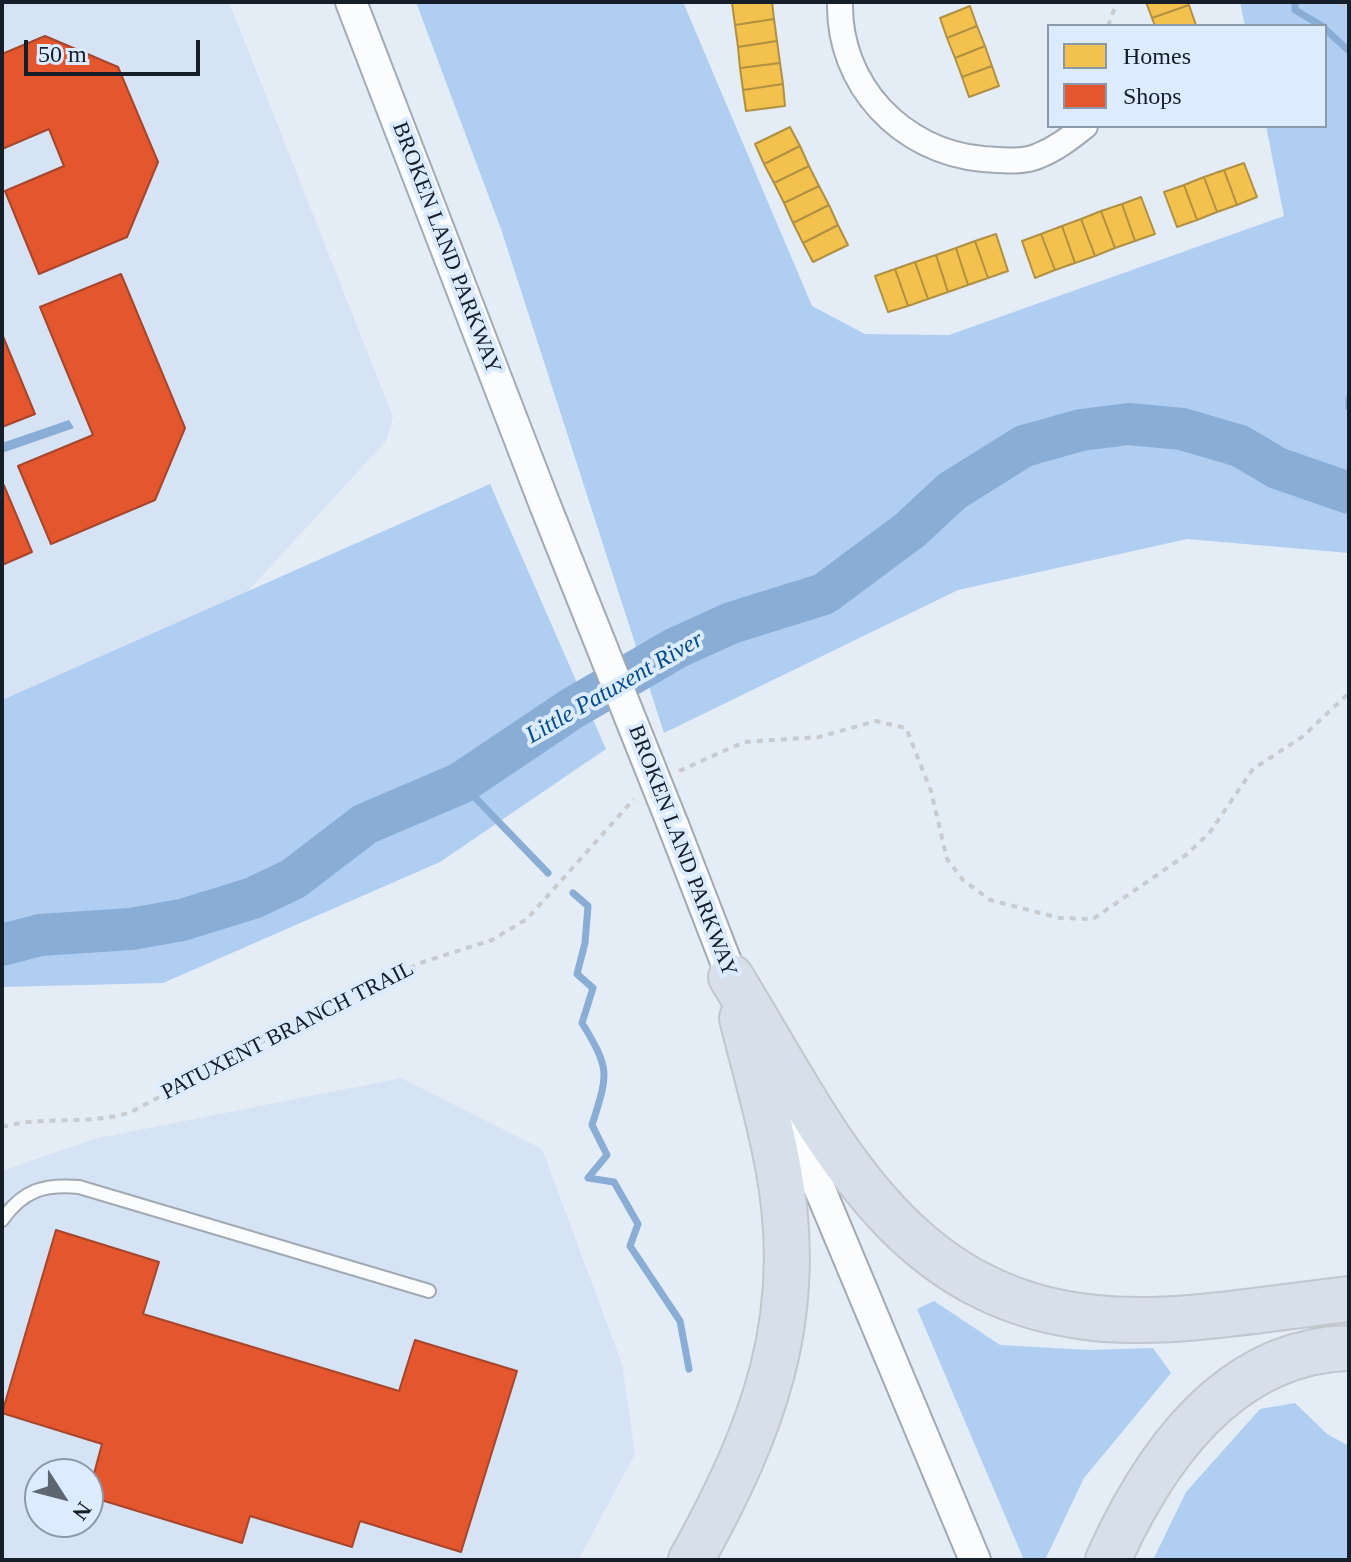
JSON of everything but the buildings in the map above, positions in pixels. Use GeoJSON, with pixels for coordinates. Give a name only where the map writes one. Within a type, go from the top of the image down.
{"type":"FeatureCollection","features":[{"type":"Feature","properties":{"kind":"highway"},"geometry":{"type":"LineString","coordinates":[[731,977],[854,1177],[888,1219],[934,1257],[985,1287],[1038,1306],[1094,1318],[1188,1316],[1349,1299]]}},
{"type":"Feature","properties":{"kind":"highway"},"geometry":{"type":"LineString","coordinates":[[691,1560],[745,1457],[767,1395],[781,1332],[786,1263],[779,1167],[731,977]]}},
{"type":"Feature","properties":{"kind":"highway"},"geometry":{"type":"LineString","coordinates":[[1108,1560],[1129,1512],[1155,1471],[1185,1432],[1217,1399],[1260,1372],[1295,1357],[1349,1348]]}},
{"type":"Feature","properties":{"kind":"street","name":"BROKEN LAND PARKWAY"},"geometry":{"type":"LineString","coordinates":[[351,2],[731,977],[975,1560]]}},
{"type":"Feature","properties":{"kind":"street"},"geometry":{"type":"LineString","coordinates":[[840,2],[843,40],[867,95],[896,125],[927,145],[960,157],[1001,161],[1035,158],[1065,142],[1082,128]]}},
{"type":"Feature","properties":{"kind":"lane"},"geometry":{"type":"LineString","coordinates":[[2,1220],[27,1192],[59,1185],[79,1187],[429,1291]]}},
{"type":"Feature","properties":{"kind":"path"},"geometry":{"type":"LineString","coordinates":[[1109,24],[1117,2]]}},
{"type":"Feature","properties":{"kind":"path"},"geometry":{"type":"LineString","coordinates":[[1340,2],[1349,10]]}},
{"type":"Feature","properties":{"kind":"path"},"geometry":{"type":"LineString","coordinates":[[677,772],[744,742],[819,737],[876,721],[906,728],[931,791],[947,859],[963,880],[990,900],[1060,918],[1093,919],[1186,855],[1210,832],[1253,769],[1302,737],[1349,693]]}},
{"type":"Feature","properties":{"kind":"path","name":"PATUXENT BRANCH TRAIL"},"geometry":{"type":"LineString","coordinates":[[2,1127],[65,1119],[108,1119],[131,1112],[365,987],[423,962],[492,940],[527,919],[628,803],[641,795]]}},
{"type":"Feature","properties":{"kind":"shaded area"},"geometry":{"type":"Polygon","coordinates":[[[2,2],[229,2],[393,417],[386,441],[247,592],[2,700],[2,2]]]}},
{"type":"Feature","properties":{"kind":"shaded area"},"geometry":{"type":"Polygon","coordinates":[[[416,2],[683,2],[812,306],[865,334],[949,335],[1284,216],[1266,128],[1327,128],[1327,24],[1245,24],[1240,2],[1349,2],[1349,553],[1187,539],[958,590],[664,733],[501,229],[416,2]]]}},
{"type":"Feature","properties":{"kind":"shaded area"},"geometry":{"type":"Polygon","coordinates":[[[69,420],[74,428],[2,453],[2,443],[69,420]]]}},
{"type":"Feature","properties":{"kind":"shaded area"},"geometry":{"type":"Polygon","coordinates":[[[490,484],[606,749],[440,862],[163,983],[2,987],[2,700],[490,484]]]}},
{"type":"Feature","properties":{"kind":"shaded area"},"geometry":{"type":"Polygon","coordinates":[[[401,1078],[542,1149],[622,1364],[635,1454],[578,1560],[2,1560],[2,1171],[94,1139],[401,1078]]]}},
{"type":"Feature","properties":{"kind":"shaded area"},"geometry":{"type":"Polygon","coordinates":[[[934,1301],[1000,1345],[1089,1350],[1153,1348],[1171,1373],[1084,1478],[1045,1560],[1024,1560],[917,1309],[934,1301]]]}},
{"type":"Feature","properties":{"kind":"shaded area"},"geometry":{"type":"Polygon","coordinates":[[[1295,1403],[1327,1434],[1349,1446],[1349,1560],[1153,1560],[1186,1492],[1260,1409],[1295,1403]]]}},
{"type":"Feature","properties":{"kind":"waterway"},"geometry":{"type":"LineString","coordinates":[[1295,2],[1295,10],[1319,24]]}},
{"type":"Feature","properties":{"kind":"waterway"},"geometry":{"type":"LineString","coordinates":[[1327,31],[1349,51]]}},
{"type":"Feature","properties":{"kind":"waterway"},"geometry":{"type":"LineString","coordinates":[[1349,399],[1349,407]]}},
{"type":"Feature","properties":{"kind":"waterway","name":"Little Patuxent River"},"geometry":{"type":"LineString","coordinates":[[2,945],[40,935],[131,929],[182,920],[253,898],[293,879],[365,824],[461,783],[571,709],[676,648],[731,623],[824,594],[910,530],[952,491],[1024,446],[1081,430],[1129,424],[1182,429],[1240,446],[1277,468],[1349,493]]}},
{"type":"Feature","properties":{"kind":"waterway"},"geometry":{"type":"LineString","coordinates":[[461,783],[548,873]]}},
{"type":"Feature","properties":{"kind":"waterway"},"geometry":{"type":"LineString","coordinates":[[573,893],[588,906],[585,943],[577,974],[593,988],[582,1023],[598,1052],[604,1072],[604,1083],[592,1125],[607,1155],[588,1178],[614,1182],[638,1224],[630,1246],[680,1321],[689,1369]]}}]}
